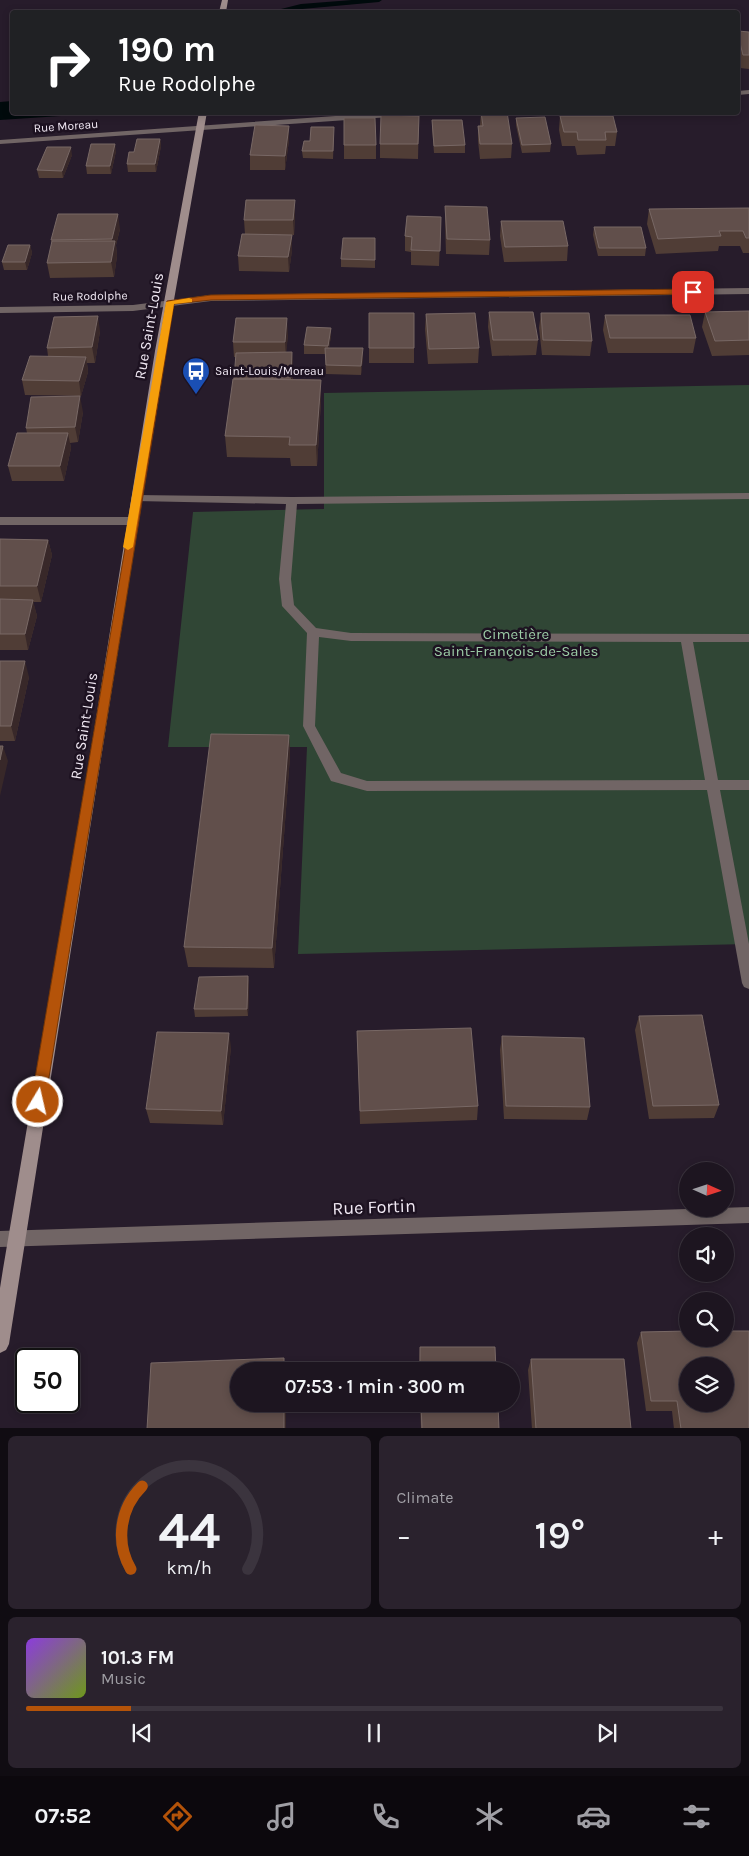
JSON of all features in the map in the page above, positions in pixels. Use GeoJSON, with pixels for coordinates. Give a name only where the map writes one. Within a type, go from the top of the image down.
{"type":"FeatureCollection","features":[{"type":"Feature","properties":{"kind":"main road","name":"Rue Saint-Louis"},"geometry":{"type":"LineString","coordinates":[[0,1344],[8,1239],[97,750],[132,521],[203,115]]}},
{"type":"Feature","properties":{"kind":"street","name":"Rue Moreau"},"geometry":{"type":"LineString","coordinates":[[0,142],[389,115]]}},
{"type":"Feature","properties":{"kind":"street","name":"Rue Rodolphe"},"geometry":{"type":"LineString","coordinates":[[0,310],[133,308],[211,298],[749,291]]}},
{"type":"Feature","properties":{"kind":"street"},"geometry":{"type":"LineString","coordinates":[[136,498],[292,501],[749,496]]}},
{"type":"Feature","properties":{"kind":"street"},"geometry":{"type":"LineString","coordinates":[[292,501],[284,578],[288,606],[313,632],[351,638],[749,638]]}},
{"type":"Feature","properties":{"kind":"street"},"geometry":{"type":"LineString","coordinates":[[0,520],[132,521]]}},
{"type":"Feature","properties":{"kind":"street"},"geometry":{"type":"LineString","coordinates":[[313,632],[309,726],[336,777],[367,786],[749,785]]}},
{"type":"Feature","properties":{"kind":"street"},"geometry":{"type":"LineString","coordinates":[[686,638],[713,784],[744,929],[749,983]]}},
{"type":"Feature","properties":{"kind":"street","name":"Rue Fortin"},"geometry":{"type":"LineString","coordinates":[[8,1239],[749,1216]]}},
{"type":"Feature","properties":{"kind":"green space","name":"Cimetière Saint-François-de-Sales"},"geometry":{"type":"Polygon","coordinates":[[[749,385],[749,944],[298,954],[307,747],[168,747],[193,512],[324,509],[324,393],[749,385]]]}},
{"type":"Feature","properties":{"kind":"shaded area"},"geometry":{"type":"Polygon","coordinates":[[[10,101],[10,115],[76,115],[0,120],[0,102],[10,101]]]}},
{"type":"Feature","properties":{"kind":"building"},"geometry":{"type":"Polygon","coordinates":[[[740,31],[749,32],[749,55],[743,55],[740,31]]]}},
{"type":"Feature","properties":{"kind":"building"},"geometry":{"type":"Polygon","coordinates":[[[381,115],[419,116],[418,144],[380,144],[381,115]]]}},
{"type":"Feature","properties":{"kind":"building"},"geometry":{"type":"Polygon","coordinates":[[[481,115],[507,115],[512,144],[480,144],[478,126],[483,126],[481,115]]]}},
{"type":"Feature","properties":{"kind":"building"},"geometry":{"type":"Polygon","coordinates":[[[560,116],[613,116],[617,132],[605,132],[606,140],[578,140],[577,132],[564,132],[560,116]]]}},
{"type":"Feature","properties":{"kind":"building"},"geometry":{"type":"Polygon","coordinates":[[[545,117],[551,144],[522,145],[516,118],[545,117]]]}},
{"type":"Feature","properties":{"kind":"building"},"geometry":{"type":"Polygon","coordinates":[[[344,118],[375,118],[376,145],[344,145],[344,118]]]}},
{"type":"Feature","properties":{"kind":"building"},"geometry":{"type":"Polygon","coordinates":[[[432,120],[462,120],[465,145],[434,146],[432,120]]]}},
{"type":"Feature","properties":{"kind":"building"},"geometry":{"type":"Polygon","coordinates":[[[255,125],[289,126],[285,156],[250,155],[255,125]]]}},
{"type":"Feature","properties":{"kind":"building"},"geometry":{"type":"Polygon","coordinates":[[[311,127],[334,127],[333,151],[302,151],[304,141],[310,141],[311,127]]]}},
{"type":"Feature","properties":{"kind":"building"},"geometry":{"type":"Polygon","coordinates":[[[137,139],[160,139],[155,164],[127,164],[129,152],[134,152],[137,139]]]}},
{"type":"Feature","properties":{"kind":"building"},"geometry":{"type":"Polygon","coordinates":[[[91,144],[115,144],[110,166],[86,166],[91,144]]]}},
{"type":"Feature","properties":{"kind":"building"},"geometry":{"type":"Polygon","coordinates":[[[47,147],[71,147],[62,171],[37,170],[47,147]]]}},
{"type":"Feature","properties":{"kind":"building"},"geometry":{"type":"Polygon","coordinates":[[[246,200],[295,200],[293,220],[244,220],[246,200]]]}},
{"type":"Feature","properties":{"kind":"building"},"geometry":{"type":"Polygon","coordinates":[[[445,206],[487,207],[490,240],[447,239],[445,206]]]}},
{"type":"Feature","properties":{"kind":"building"},"geometry":{"type":"Polygon","coordinates":[[[749,208],[749,238],[746,238],[743,231],[719,231],[721,236],[658,239],[649,209],[749,208]]]}},
{"type":"Feature","properties":{"kind":"building"},"geometry":{"type":"Polygon","coordinates":[[[58,214],[118,214],[112,239],[51,240],[58,214]]]}},
{"type":"Feature","properties":{"kind":"building"},"geometry":{"type":"Polygon","coordinates":[[[407,216],[441,217],[440,251],[411,250],[412,237],[405,236],[407,216]]]}},
{"type":"Feature","properties":{"kind":"building"},"geometry":{"type":"Polygon","coordinates":[[[501,221],[563,221],[568,246],[505,247],[501,221]]]}},
{"type":"Feature","properties":{"kind":"building"},"geometry":{"type":"Polygon","coordinates":[[[594,227],[641,227],[646,248],[599,248],[594,227]]]}},
{"type":"Feature","properties":{"kind":"building"},"geometry":{"type":"Polygon","coordinates":[[[242,234],[292,235],[288,257],[238,256],[242,234]]]}},
{"type":"Feature","properties":{"kind":"building"},"geometry":{"type":"Polygon","coordinates":[[[343,238],[375,238],[375,260],[341,259],[343,238]]]}},
{"type":"Feature","properties":{"kind":"building"},"geometry":{"type":"Polygon","coordinates":[[[52,241],[115,241],[111,262],[47,263],[52,241]]]}},
{"type":"Feature","properties":{"kind":"building"},"geometry":{"type":"Polygon","coordinates":[[[8,245],[30,245],[25,262],[2,262],[8,245]]]}},
{"type":"Feature","properties":{"kind":"building"},"geometry":{"type":"Polygon","coordinates":[[[749,311],[749,340],[715,341],[705,312],[749,311]]]}},
{"type":"Feature","properties":{"kind":"building"},"geometry":{"type":"Polygon","coordinates":[[[489,312],[533,312],[538,340],[493,340],[489,312]]]}},
{"type":"Feature","properties":{"kind":"building"},"geometry":{"type":"Polygon","coordinates":[[[369,313],[414,313],[414,348],[369,348],[369,313]]]}},
{"type":"Feature","properties":{"kind":"building"},"geometry":{"type":"Polygon","coordinates":[[[475,313],[479,348],[429,349],[426,314],[475,313]]]}},
{"type":"Feature","properties":{"kind":"building"},"geometry":{"type":"Polygon","coordinates":[[[541,313],[589,313],[592,341],[543,340],[541,313]]]}},
{"type":"Feature","properties":{"kind":"building"},"geometry":{"type":"Polygon","coordinates":[[[605,315],[690,315],[696,338],[610,338],[605,315]]]}},
{"type":"Feature","properties":{"kind":"building"},"geometry":{"type":"Polygon","coordinates":[[[98,316],[92,347],[47,348],[54,317],[98,316]]]}},
{"type":"Feature","properties":{"kind":"building"},"geometry":{"type":"Polygon","coordinates":[[[236,318],[287,318],[285,342],[233,342],[236,318]]]}},
{"type":"Feature","properties":{"kind":"building"},"geometry":{"type":"Polygon","coordinates":[[[307,327],[331,328],[328,346],[304,345],[307,327]]]}},
{"type":"Feature","properties":{"kind":"building"},"geometry":{"type":"Polygon","coordinates":[[[325,348],[363,348],[361,366],[326,365],[325,348]]]}},
{"type":"Feature","properties":{"kind":"building"},"geometry":{"type":"Polygon","coordinates":[[[292,352],[291,378],[234,379],[236,353],[292,352]]]}},
{"type":"Feature","properties":{"kind":"building"},"geometry":{"type":"Polygon","coordinates":[[[30,356],[86,357],[79,381],[22,380],[30,356]]]}},
{"type":"Feature","properties":{"kind":"building"},"geometry":{"type":"Polygon","coordinates":[[[233,379],[321,380],[316,445],[289,445],[290,437],[225,436],[233,379]]]}},
{"type":"Feature","properties":{"kind":"building"},"geometry":{"type":"Polygon","coordinates":[[[80,396],[75,427],[26,428],[31,397],[80,396]]]}},
{"type":"Feature","properties":{"kind":"building"},"geometry":{"type":"Polygon","coordinates":[[[17,433],[68,433],[60,466],[8,466],[17,433]]]}},
{"type":"Feature","properties":{"kind":"building"},"geometry":{"type":"Polygon","coordinates":[[[0,539],[48,540],[37,586],[0,586],[0,539]]]}},
{"type":"Feature","properties":{"kind":"building"},"geometry":{"type":"Polygon","coordinates":[[[0,599],[33,600],[25,634],[0,634],[0,599]]]}},
{"type":"Feature","properties":{"kind":"building"},"geometry":{"type":"Polygon","coordinates":[[[0,661],[25,661],[11,726],[0,726],[0,661]]]}},
{"type":"Feature","properties":{"kind":"building"},"geometry":{"type":"Polygon","coordinates":[[[211,734],[289,735],[272,948],[184,947],[211,734]]]}},
{"type":"Feature","properties":{"kind":"building"},"geometry":{"type":"Polygon","coordinates":[[[0,746],[3,746],[0,760],[0,746]]]}},
{"type":"Feature","properties":{"kind":"building"},"geometry":{"type":"Polygon","coordinates":[[[248,976],[247,1009],[194,1009],[199,977],[248,976]]]}},
{"type":"Feature","properties":{"kind":"building"},"geometry":{"type":"Polygon","coordinates":[[[702,1015],[719,1105],[653,1106],[639,1016],[702,1015]]]}},
{"type":"Feature","properties":{"kind":"building"},"geometry":{"type":"Polygon","coordinates":[[[471,1028],[478,1106],[360,1111],[357,1031],[471,1028]]]}},
{"type":"Feature","properties":{"kind":"building"},"geometry":{"type":"Polygon","coordinates":[[[157,1032],[229,1033],[221,1111],[146,1109],[157,1032]]]}},
{"type":"Feature","properties":{"kind":"building"},"geometry":{"type":"Polygon","coordinates":[[[502,1036],[584,1038],[590,1107],[506,1106],[502,1036]]]}},
{"type":"Feature","properties":{"kind":"building"},"geometry":{"type":"Polygon","coordinates":[[[679,1331],[679,1347],[734,1347],[734,1331],[749,1331],[749,1428],[681,1428],[677,1401],[651,1401],[641,1332],[679,1331]]]}},
{"type":"Feature","properties":{"kind":"building"},"geometry":{"type":"Polygon","coordinates":[[[420,1347],[495,1347],[496,1362],[420,1362],[420,1347]]]}},
{"type":"Feature","properties":{"kind":"building"},"geometry":{"type":"Polygon","coordinates":[[[284,1358],[284,1362],[230,1362],[230,1412],[284,1412],[284,1428],[147,1428],[151,1363],[284,1358]]]}},
{"type":"Feature","properties":{"kind":"building"},"geometry":{"type":"Polygon","coordinates":[[[531,1359],[624,1359],[631,1428],[536,1428],[531,1359]]]}},
{"type":"Feature","properties":{"kind":"building"},"geometry":{"type":"Polygon","coordinates":[[[421,1412],[498,1412],[499,1428],[422,1428],[421,1412]]]}},
{"type":"Feature","properties":{"kind":"waterway"},"geometry":{"type":"LineString","coordinates":[[282,10],[301,6],[379,0]]}},
{"type":"Feature","properties":{"kind":"slow traffic"},"geometry":{"type":"LineString","coordinates":[[128,547],[170,302],[189,300]]}},
{"type":"Feature","properties":{"kind":"place","name":"Saint-Louis/Moreau"},"geometry":{"type":"Point","coordinates":[196,395]}},
{"type":"Feature","properties":{"kind":"route"},"geometry":{"type":"LineString","coordinates":[[38,1102],[97,750],[132,521],[170,302],[211,298],[693,292]]}}]}
